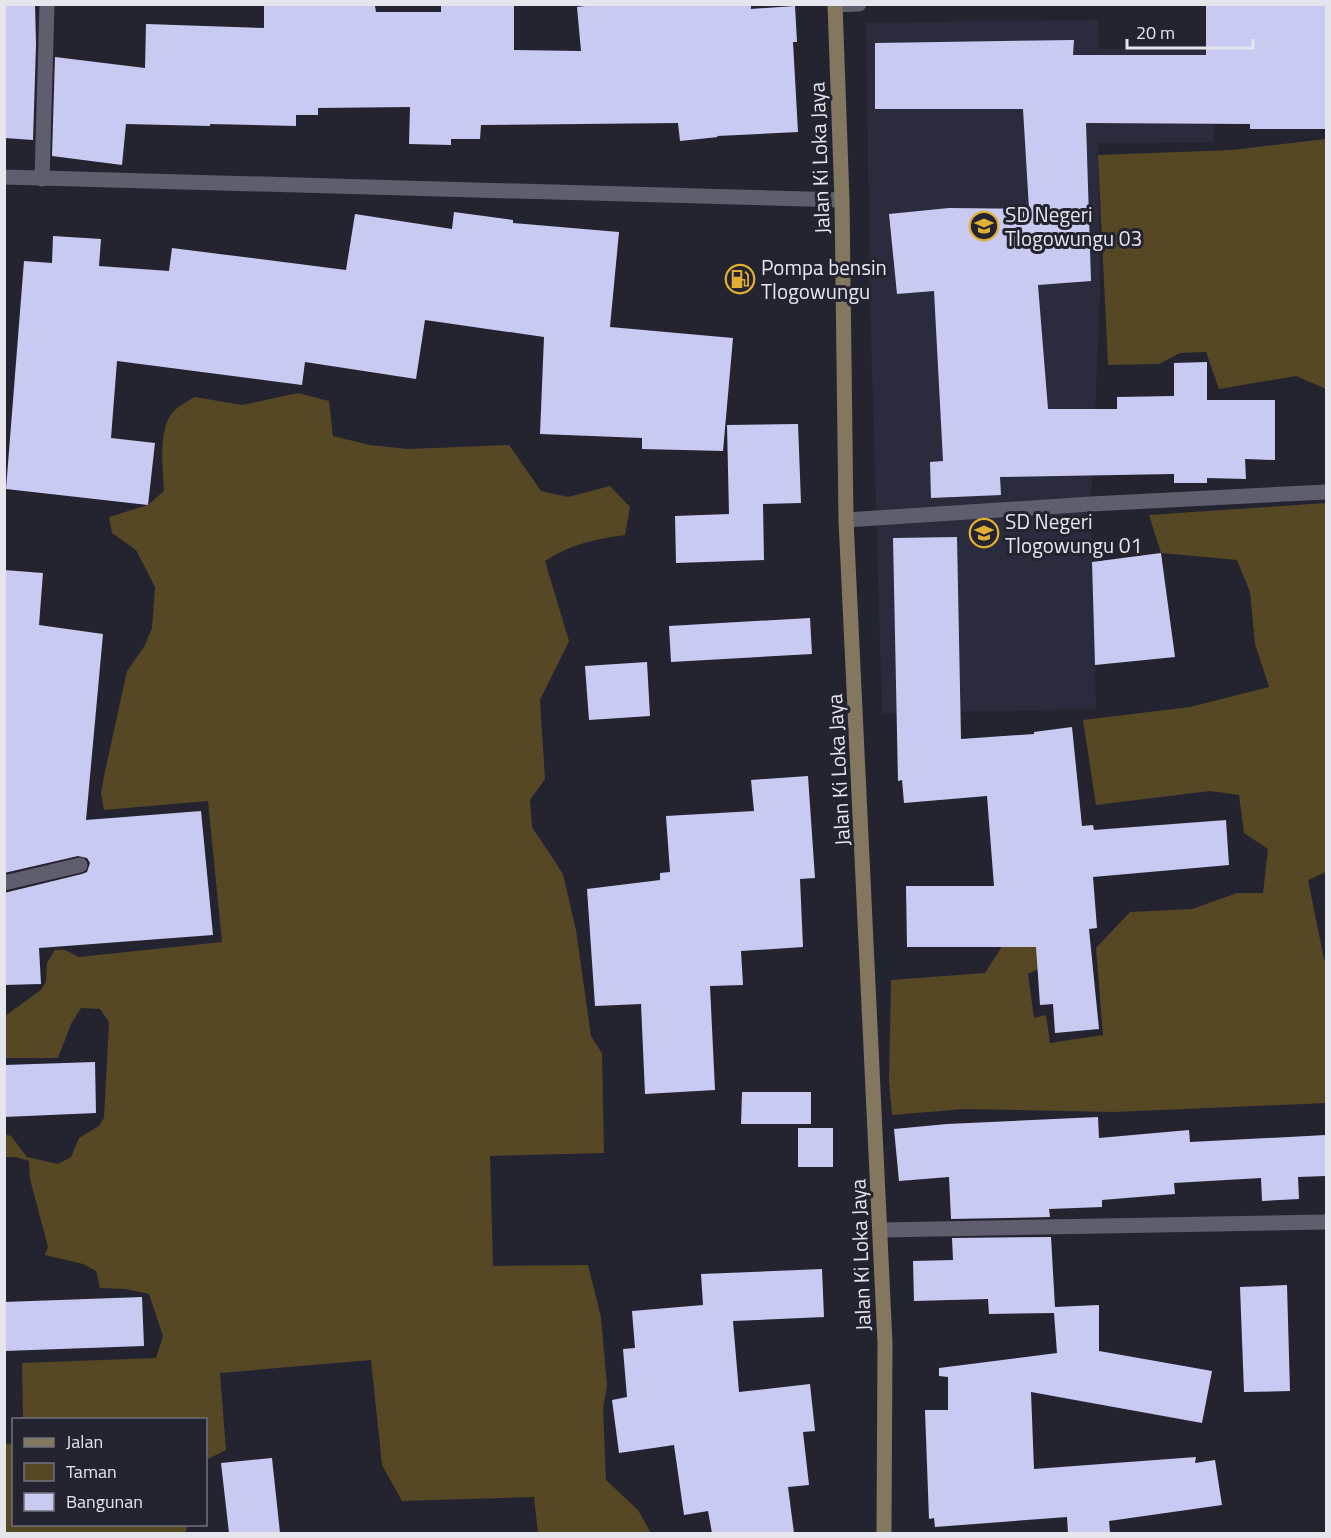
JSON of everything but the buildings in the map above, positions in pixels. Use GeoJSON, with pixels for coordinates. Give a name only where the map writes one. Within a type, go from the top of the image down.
{"type":"FeatureCollection","features":[{"type":"Feature","properties":{"kind":"main road","name":"Jalan Ki Loka Jaya"},"geometry":{"type":"LineString","coordinates":[[835,5],[842,200],[846,520],[885,1343],[884,1533]]}},
{"type":"Feature","properties":{"kind":"street"},"geometry":{"type":"LineString","coordinates":[[42,179],[47,4]]}},
{"type":"Feature","properties":{"kind":"street"},"geometry":{"type":"LineString","coordinates":[[835,5],[859,4]]}},
{"type":"Feature","properties":{"kind":"street"},"geometry":{"type":"LineString","coordinates":[[5,178],[842,200]]}},
{"type":"Feature","properties":{"kind":"street"},"geometry":{"type":"LineString","coordinates":[[846,520],[1326,492]]}},
{"type":"Feature","properties":{"kind":"street"},"geometry":{"type":"LineString","coordinates":[[4,883],[80,865]]}},
{"type":"Feature","properties":{"kind":"street"},"geometry":{"type":"LineString","coordinates":[[881,1230],[1326,1222]]}},
{"type":"Feature","properties":{"kind":"shaded area"},"geometry":{"type":"Polygon","coordinates":[[[1098,20],[1099,49],[1213,48],[1214,142],[1098,143],[1100,297],[1091,504],[1096,709],[882,713],[870,299],[866,23],[1098,20]]]}},
{"type":"Feature","properties":{"kind":"green space"},"geometry":{"type":"Polygon","coordinates":[[[1326,139],[1326,389],[1296,376],[1219,389],[1206,352],[1180,353],[1159,364],[1108,365],[1098,155],[1232,150],[1326,139]]]}},
{"type":"Feature","properties":{"kind":"green space"},"geometry":{"type":"Polygon","coordinates":[[[298,393],[329,401],[333,436],[370,445],[408,449],[509,445],[541,491],[568,497],[610,486],[630,507],[625,535],[583,544],[545,561],[569,641],[540,700],[545,779],[530,800],[532,827],[563,874],[576,930],[591,1036],[602,1053],[604,1153],[490,1156],[493,1266],[588,1265],[601,1317],[607,1386],[603,1409],[606,1480],[638,1510],[651,1533],[538,1533],[534,1497],[402,1501],[382,1465],[371,1360],[220,1373],[226,1450],[207,1460],[207,1418],[23,1418],[22,1363],[156,1358],[163,1336],[149,1294],[126,1289],[100,1288],[96,1271],[83,1264],[45,1255],[48,1247],[30,1179],[29,1161],[16,1157],[5,1157],[4,1134],[11,1136],[27,1157],[58,1164],[71,1157],[79,1138],[99,1126],[104,1118],[109,1022],[100,1009],[81,1008],[71,1024],[58,1058],[5,1058],[5,1016],[42,989],[46,981],[47,963],[55,950],[65,950],[79,957],[222,942],[208,801],[104,810],[101,793],[127,671],[144,647],[152,628],[155,587],[136,550],[112,533],[109,517],[148,505],[164,491],[163,437],[169,417],[175,410],[195,397],[242,405],[298,393]]]}},
{"type":"Feature","properties":{"kind":"green space"},"geometry":{"type":"Polygon","coordinates":[[[1326,503],[1326,872],[1308,880],[1326,960],[1326,1103],[1114,1112],[965,1109],[892,1115],[889,1082],[891,980],[985,973],[1008,937],[1029,917],[1044,966],[1028,974],[1034,1018],[1046,1015],[1050,1043],[1103,1035],[1096,948],[1130,912],[1192,909],[1237,893],[1263,893],[1268,849],[1244,833],[1239,795],[1210,791],[1096,805],[1083,720],[1190,707],[1269,687],[1255,644],[1250,592],[1237,560],[1161,553],[1149,515],[1326,503]]]}},
{"type":"Feature","properties":{"kind":"green space"},"geometry":{"type":"Polygon","coordinates":[[[12,1442],[12,1526],[188,1526],[185,1533],[5,1533],[5,1444],[12,1442]]]}},
{"type":"Feature","properties":{"kind":"place","name":"SD Negeri Tlogowungu 03"},"geometry":{"type":"Point","coordinates":[984,226]}},
{"type":"Feature","properties":{"kind":"place","name":"Pompa bensin Tlogowungu"},"geometry":{"type":"Point","coordinates":[740,279]}},
{"type":"Feature","properties":{"kind":"place","name":"SD Negeri Tlogowungu 01"},"geometry":{"type":"Point","coordinates":[984,533]}}]}
